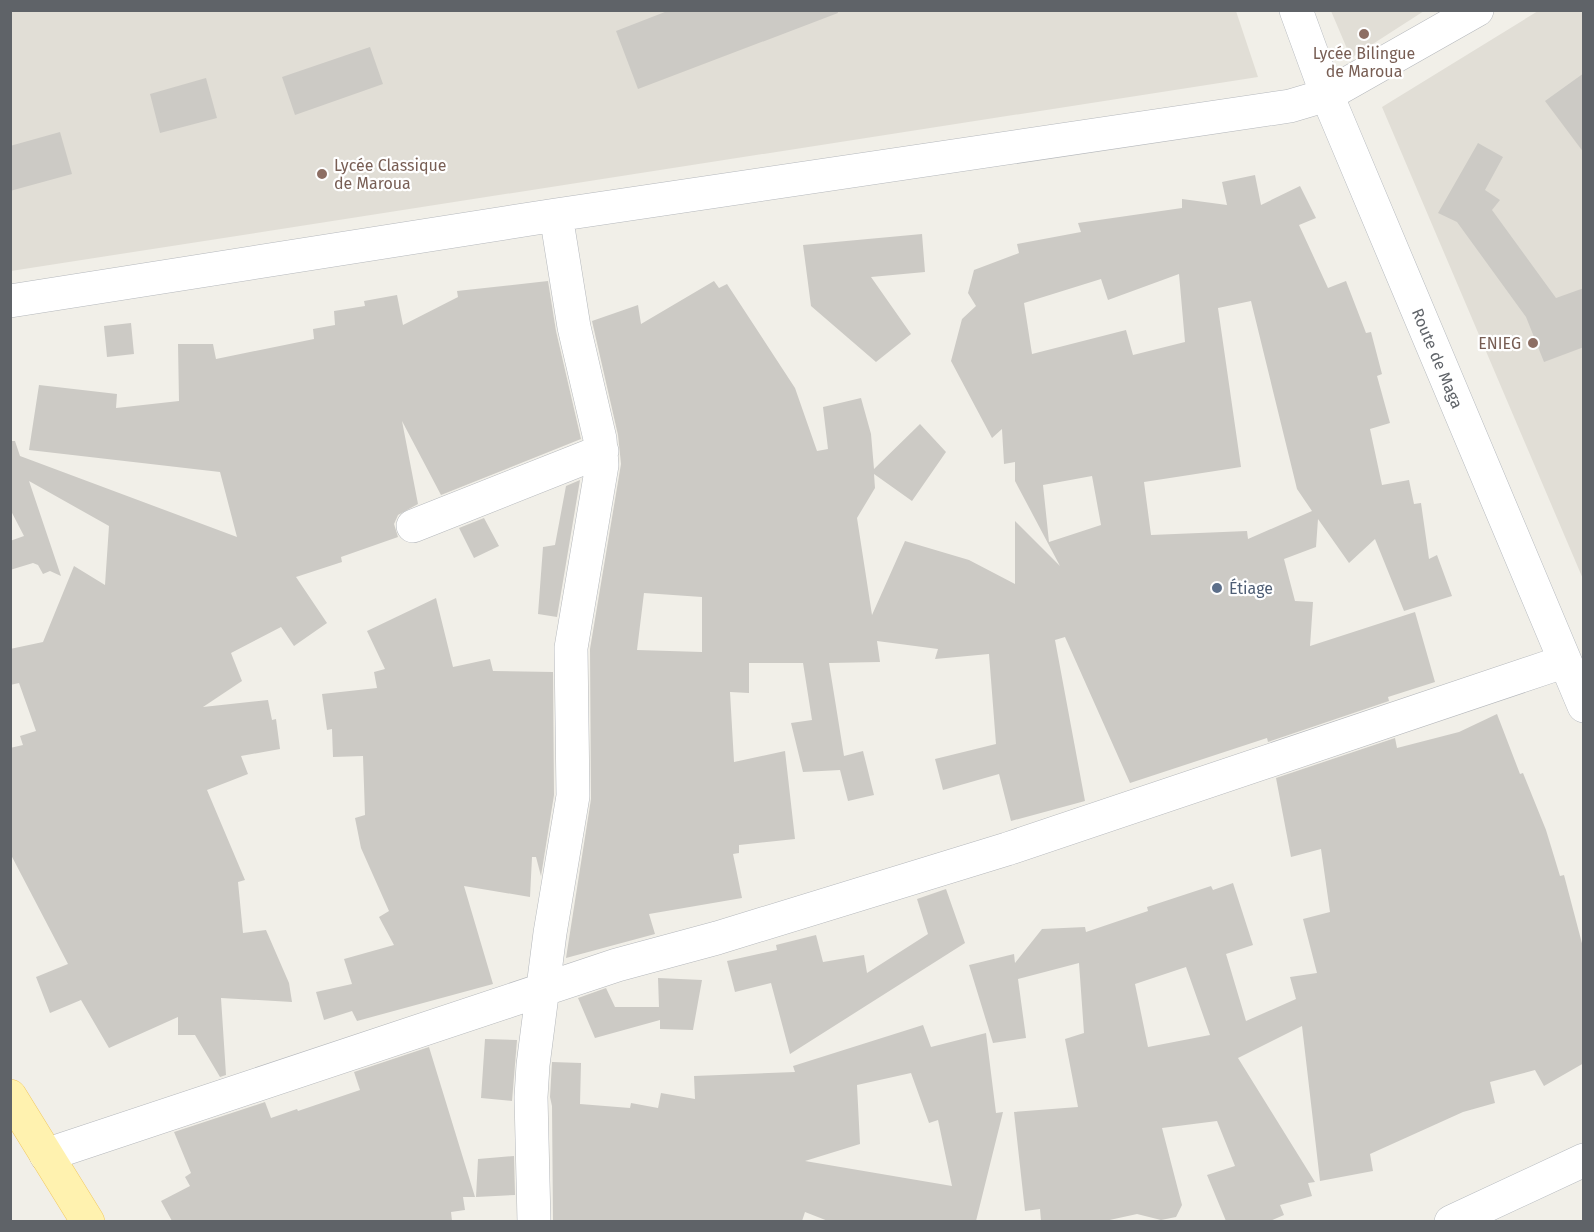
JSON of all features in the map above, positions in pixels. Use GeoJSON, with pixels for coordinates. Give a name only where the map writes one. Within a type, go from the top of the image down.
{"type":"FeatureCollection","features":[{"type":"Feature","properties":{"kind":"main road"},"geometry":{"type":"LineString","coordinates":[[10,1096],[88,1221]]}},
{"type":"Feature","properties":{"kind":"street","name":"Route de Maga"},"geometry":{"type":"LineString","coordinates":[[1296,10],[1327,95],[1563,662],[1584,706]]}},
{"type":"Feature","properties":{"kind":"street"},"geometry":{"type":"LineString","coordinates":[[10,301],[555,215],[1290,106],[1327,95],[1477,10]]}},
{"type":"Feature","properties":{"kind":"street"},"geometry":{"type":"LineString","coordinates":[[534,1221],[531,1097],[543,989],[573,796],[571,648],[602,465],[602,451],[574,327],[555,215]]}},
{"type":"Feature","properties":{"kind":"street"},"geometry":{"type":"LineString","coordinates":[[412,526],[602,451]]}},
{"type":"Feature","properties":{"kind":"street"},"geometry":{"type":"LineString","coordinates":[[46,1155],[543,989],[1007,849],[1563,662]]}},
{"type":"Feature","properties":{"kind":"street"},"geometry":{"type":"LineString","coordinates":[[1451,1221],[1584,1160]]}},
{"type":"Feature","properties":{"kind":"shaded area","name":"Lycée Classique de Maroua"},"geometry":{"type":"Polygon","coordinates":[[[11,11],[1236,11],[1258,77],[11,271],[11,11]]]}},
{"type":"Feature","properties":{"kind":"shaded area","name":"Lycée Bilingue de Maroua"},"geometry":{"type":"Polygon","coordinates":[[[1331,11],[1424,11],[1351,58],[1331,11]]]}},
{"type":"Feature","properties":{"kind":"shaded area","name":"ENIEG"},"geometry":{"type":"Polygon","coordinates":[[[1538,11],[1583,11],[1583,579],[1382,107],[1538,11]]]}},
{"type":"Feature","properties":{"kind":"building"},"geometry":{"type":"Polygon","coordinates":[[[670,10],[837,10],[838,13],[638,89],[616,31],[670,10]]]}},
{"type":"Feature","properties":{"kind":"building"},"geometry":{"type":"Polygon","coordinates":[[[370,47],[383,84],[295,115],[282,77],[370,47]]]}},
{"type":"Feature","properties":{"kind":"building"},"geometry":{"type":"Polygon","coordinates":[[[1584,73],[1584,153],[1545,101],[1584,73]]]}},
{"type":"Feature","properties":{"kind":"building"},"geometry":{"type":"Polygon","coordinates":[[[206,78],[217,118],[160,133],[150,94],[206,78]]]}},
{"type":"Feature","properties":{"kind":"building"},"geometry":{"type":"Polygon","coordinates":[[[60,132],[72,174],[10,191],[10,146],[60,132]]]}},
{"type":"Feature","properties":{"kind":"building"},"geometry":{"type":"Polygon","coordinates":[[[1478,143],[1503,157],[1485,190],[1500,200],[1492,210],[1556,298],[1584,288],[1584,347],[1544,362],[1526,317],[1457,222],[1438,213],[1478,143]]]}},
{"type":"Feature","properties":{"kind":"building"},"geometry":{"type":"Polygon","coordinates":[[[1255,175],[1261,205],[1300,186],[1316,218],[1299,225],[1328,288],[1346,281],[1366,333],[1371,332],[1382,374],[1377,376],[1390,423],[1370,429],[1382,485],[1409,480],[1414,504],[1421,503],[1429,559],[1437,555],[1452,596],[1404,611],[1375,539],[1349,563],[1318,519],[1316,547],[1284,559],[1295,601],[1313,602],[1310,646],[1415,612],[1435,682],[1388,697],[1389,701],[1268,742],[1267,738],[1130,783],[1065,637],[1055,640],[1085,801],[1011,821],[999,774],[943,790],[935,759],[996,744],[989,654],[935,659],[938,649],[877,641],[880,662],[829,663],[844,756],[863,751],[874,795],[848,801],[840,770],[803,772],[791,723],[812,720],[803,663],[749,663],[749,693],[730,692],[734,762],[785,751],[795,839],[739,845],[739,853],[733,854],[742,898],[649,914],[655,934],[566,958],[591,799],[590,649],[621,464],[618,435],[592,321],[638,305],[641,324],[714,281],[719,288],[727,284],[795,388],[817,451],[828,449],[823,407],[861,398],[871,434],[874,469],[920,424],[946,452],[912,501],[874,474],[875,488],[857,518],[872,615],[905,541],[969,560],[1015,584],[1015,521],[1060,566],[1015,481],[1015,462],[1004,464],[1002,429],[992,438],[951,361],[962,319],[976,306],[968,293],[974,270],[1019,253],[1017,244],[1081,232],[1078,223],[1182,208],[1182,199],[1227,205],[1222,182],[1255,175]],[[1179,274],[1108,300],[1101,279],[1024,303],[1032,354],[1126,330],[1133,355],[1185,342],[1179,274]],[[1251,301],[1218,308],[1241,467],[1144,482],[1151,535],[1247,531],[1248,539],[1312,511],[1297,489],[1251,301]],[[1092,476],[1043,485],[1049,542],[1101,525],[1092,476]],[[644,593],[637,650],[702,652],[702,597],[644,593]]]}},
{"type":"Feature","properties":{"kind":"building"},"geometry":{"type":"Polygon","coordinates":[[[922,234],[925,272],[871,277],[911,334],[876,362],[811,306],[803,245],[922,234]]]}},
{"type":"Feature","properties":{"kind":"building"},"geometry":{"type":"Polygon","coordinates":[[[548,281],[556,331],[581,439],[441,495],[402,421],[418,504],[398,515],[394,524],[398,537],[341,557],[342,562],[296,577],[327,623],[294,646],[281,627],[231,653],[242,681],[203,707],[268,700],[272,720],[276,719],[280,749],[241,756],[248,774],[207,790],[245,880],[238,882],[243,933],[266,930],[289,983],[292,1002],[221,998],[226,1075],[220,1077],[195,1035],[178,1035],[178,1017],[109,1048],[81,1000],[50,1013],[36,977],[68,964],[10,853],[10,748],[23,745],[20,736],[36,731],[19,683],[10,685],[10,649],[43,642],[74,566],[105,585],[109,526],[29,481],[61,576],[50,571],[43,574],[38,565],[33,563],[10,570],[10,541],[24,536],[10,509],[10,441],[15,441],[20,456],[237,537],[220,472],[29,450],[39,385],[117,394],[116,408],[179,401],[178,344],[213,344],[216,359],[314,339],[313,329],[335,325],[334,311],[365,306],[364,301],[397,295],[403,325],[458,297],[457,291],[548,281]]]}},
{"type":"Feature","properties":{"kind":"building"},"geometry":{"type":"Polygon","coordinates":[[[131,323],[134,354],[107,357],[104,326],[131,323]]]}},
{"type":"Feature","properties":{"kind":"building"},"geometry":{"type":"Polygon","coordinates":[[[580,480],[557,617],[538,614],[543,547],[555,545],[566,486],[580,480]]]}},
{"type":"Feature","properties":{"kind":"building"},"geometry":{"type":"Polygon","coordinates":[[[484,518],[499,546],[474,558],[459,528],[484,518]]]}},
{"type":"Feature","properties":{"kind":"building"},"geometry":{"type":"Polygon","coordinates":[[[436,598],[453,667],[490,659],[493,671],[553,672],[554,795],[541,876],[536,857],[532,857],[530,897],[464,886],[493,984],[357,1021],[352,1011],[324,1020],[316,992],[352,984],[344,959],[394,945],[379,917],[389,911],[361,848],[355,818],[365,815],[363,756],[333,757],[332,729],[327,730],[322,694],[377,688],[374,672],[385,669],[367,631],[436,598]]]}},
{"type":"Feature","properties":{"kind":"building"},"geometry":{"type":"Polygon","coordinates":[[[1497,714],[1520,774],[1523,773],[1546,830],[1560,876],[1564,875],[1584,951],[1584,1063],[1544,1086],[1535,1070],[1490,1082],[1495,1103],[1463,1112],[1370,1154],[1373,1171],[1320,1181],[1302,1026],[1238,1058],[1315,1182],[1308,1183],[1312,1196],[1280,1205],[1284,1215],[1270,1221],[1226,1221],[1207,1175],[1235,1166],[1217,1121],[1162,1128],[1182,1205],[1176,1217],[1161,1220],[1137,1214],[1105,1221],[1041,1221],[1040,1209],[1025,1211],[1014,1112],[1078,1107],[1065,1039],[1084,1033],[1079,963],[1018,979],[1026,1038],[993,1043],[969,965],[1014,954],[1015,963],[1042,929],[1085,927],[1086,932],[1148,911],[1147,907],[1211,886],[1213,890],[1233,883],[1253,945],[1226,954],[1246,1021],[1296,999],[1290,977],[1317,973],[1303,919],[1330,912],[1321,849],[1291,857],[1276,778],[1395,738],[1397,748],[1459,732],[1497,714]],[[1186,967],[1135,984],[1148,1047],[1210,1035],[1186,967]]]}},
{"type":"Feature","properties":{"kind":"building"},"geometry":{"type":"Polygon","coordinates":[[[946,889],[965,943],[790,1054],[771,983],[735,992],[727,961],[777,950],[776,945],[816,935],[823,962],[864,955],[867,973],[928,934],[917,899],[946,889]]]}},
{"type":"Feature","properties":{"kind":"building"},"geometry":{"type":"Polygon","coordinates":[[[658,978],[702,980],[693,1030],[660,1029],[660,1020],[595,1038],[578,998],[606,988],[615,1007],[659,1007],[658,978]]]}},
{"type":"Feature","properties":{"kind":"building"},"geometry":{"type":"Polygon","coordinates":[[[923,1025],[931,1047],[986,1033],[996,1113],[1003,1112],[976,1221],[828,1221],[805,1212],[802,1221],[553,1221],[550,1097],[552,1062],[581,1063],[580,1104],[630,1108],[631,1103],[658,1108],[661,1093],[695,1099],[694,1076],[795,1072],[793,1066],[923,1025]],[[911,1073],[857,1085],[860,1144],[805,1161],[952,1186],[938,1120],[929,1123],[911,1073]]]}},
{"type":"Feature","properties":{"kind":"building"},"geometry":{"type":"Polygon","coordinates":[[[485,1039],[517,1040],[512,1101],[481,1098],[485,1039]]]}},
{"type":"Feature","properties":{"kind":"building"},"geometry":{"type":"Polygon","coordinates":[[[429,1047],[475,1197],[463,1197],[465,1210],[451,1212],[452,1221],[172,1221],[161,1201],[190,1186],[185,1177],[191,1173],[174,1132],[265,1102],[271,1118],[297,1109],[298,1111],[360,1090],[354,1072],[429,1047]]]}},
{"type":"Feature","properties":{"kind":"building"},"geometry":{"type":"Polygon","coordinates":[[[514,1156],[515,1195],[476,1197],[478,1159],[514,1156]]]}},
{"type":"Feature","properties":{"kind":"place","name":"Lycée Bilingue de Maroua"},"geometry":{"type":"Point","coordinates":[1364,34]}},
{"type":"Feature","properties":{"kind":"place","name":"Lycée Classique de Maroua"},"geometry":{"type":"Point","coordinates":[322,174]}},
{"type":"Feature","properties":{"kind":"place","name":"ENIEG"},"geometry":{"type":"Point","coordinates":[1533,343]}},
{"type":"Feature","properties":{"kind":"place","name":"Étiage"},"geometry":{"type":"Point","coordinates":[1217,588]}}]}
